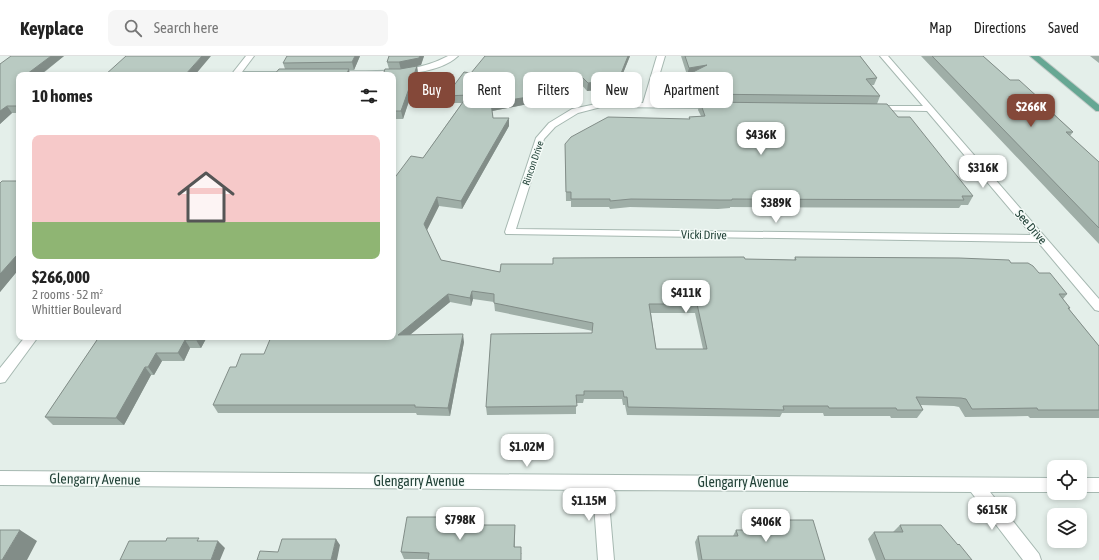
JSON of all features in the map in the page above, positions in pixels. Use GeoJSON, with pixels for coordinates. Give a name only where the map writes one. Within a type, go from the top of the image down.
{"type":"FeatureCollection","features":[{"type":"Feature","properties":{"kind":"main road"},"geometry":{"type":"LineString","coordinates":[[1034,56],[1099,109]]}},
{"type":"Feature","properties":{"kind":"street"},"geometry":{"type":"LineString","coordinates":[[237,72],[250,56]]}},
{"type":"Feature","properties":{"kind":"street"},"geometry":{"type":"LineString","coordinates":[[396,73],[432,67],[454,56]]}},
{"type":"Feature","properties":{"kind":"street"},"geometry":{"type":"LineString","coordinates":[[646,105],[660,56]]}},
{"type":"Feature","properties":{"kind":"street","name":"See Drive"},"geometry":{"type":"LineString","coordinates":[[884,56],[1099,307]]}},
{"type":"Feature","properties":{"kind":"street","name":"Rincon Drive"},"geometry":{"type":"LineString","coordinates":[[510,232],[540,138],[552,125],[575,111],[601,105],[650,105]]}},
{"type":"Feature","properties":{"kind":"street"},"geometry":{"type":"LineString","coordinates":[[866,108],[929,109]]}},
{"type":"Feature","properties":{"kind":"street","name":"Vicki Drive"},"geometry":{"type":"LineString","coordinates":[[510,232],[1041,239]]}},
{"type":"Feature","properties":{"kind":"street"},"geometry":{"type":"LineString","coordinates":[[0,378],[30,340]]}},
{"type":"Feature","properties":{"kind":"street","name":"Glengarry Avenue"},"geometry":{"type":"LineString","coordinates":[[0,478],[121,480],[600,481],[1047,485]]}},
{"type":"Feature","properties":{"kind":"street"},"geometry":{"type":"LineString","coordinates":[[600,481],[606,560]]}},
{"type":"Feature","properties":{"kind":"street"},"geometry":{"type":"LineString","coordinates":[[974,484],[1033,560]]}},
{"type":"Feature","properties":{"kind":"street"},"geometry":{"type":"LineString","coordinates":[[1087,485],[1099,485]]}},
{"type":"Feature","properties":{"kind":"building"},"geometry":{"type":"Polygon","coordinates":[[[11,56],[51,56],[30,72],[16,72],[16,106],[7,106],[0,111],[0,64],[11,56]]]}},
{"type":"Feature","properties":{"kind":"building"},"geometry":{"type":"Polygon","coordinates":[[[126,56],[202,56],[188,72],[108,72],[126,56]]]}},
{"type":"Feature","properties":{"kind":"building"},"geometry":{"type":"Polygon","coordinates":[[[287,56],[355,56],[352,62],[283,63],[287,56]]]}},
{"type":"Feature","properties":{"kind":"building"},"geometry":{"type":"Polygon","coordinates":[[[389,56],[420,56],[419,58],[399,62],[387,62],[389,56]]]}},
{"type":"Feature","properties":{"kind":"building"},"geometry":{"type":"Polygon","coordinates":[[[485,56],[628,56],[622,72],[591,72],[591,83],[588,83],[583,78],[583,72],[523,72],[523,98],[515,99],[515,72],[472,72],[485,56]]]}},
{"type":"Feature","properties":{"kind":"building"},"geometry":{"type":"Polygon","coordinates":[[[685,56],[860,56],[877,78],[866,79],[880,96],[733,94],[733,72],[693,72],[707,65],[689,68],[685,56]]]}},
{"type":"Feature","properties":{"kind":"building"},"geometry":{"type":"Polygon","coordinates":[[[932,56],[983,56],[1010,80],[1019,80],[1052,110],[1049,110],[1073,132],[1066,132],[1099,162],[1099,228],[932,56]]]}},
{"type":"Feature","properties":{"kind":"building"},"geometry":{"type":"Polygon","coordinates":[[[417,66],[415,72],[408,72],[408,91],[401,111],[396,111],[396,72],[384,72],[385,69],[400,69],[417,66]]]}},
{"type":"Feature","properties":{"kind":"building"},"geometry":{"type":"Polygon","coordinates":[[[279,69],[349,69],[348,72],[276,72],[279,69]]]}},
{"type":"Feature","properties":{"kind":"building"},"geometry":{"type":"Polygon","coordinates":[[[463,73],[463,95],[455,96],[455,84],[463,73]]]}},
{"type":"Feature","properties":{"kind":"building"},"geometry":{"type":"Polygon","coordinates":[[[463,102],[463,108],[492,108],[493,118],[509,118],[461,201],[437,197],[424,224],[441,260],[500,272],[501,264],[553,264],[553,258],[744,257],[745,259],[796,260],[795,257],[959,258],[1009,260],[1011,263],[1028,263],[1039,273],[1050,273],[1067,294],[1059,294],[1070,308],[1068,308],[1099,346],[1099,410],[1038,410],[1037,408],[972,409],[966,399],[916,397],[923,410],[897,410],[896,408],[829,408],[828,406],[783,406],[784,410],[628,407],[627,397],[624,397],[623,391],[584,391],[584,395],[576,395],[577,406],[486,407],[491,334],[592,333],[593,323],[494,303],[494,294],[472,291],[470,298],[448,294],[398,335],[463,334],[448,408],[415,407],[415,405],[213,405],[230,367],[236,367],[241,354],[264,354],[270,340],[396,340],[396,176],[411,156],[423,158],[463,102]],[[649,304],[656,349],[707,349],[697,304],[649,304]]]}},
{"type":"Feature","properties":{"kind":"building"},"geometry":{"type":"Polygon","coordinates":[[[733,102],[887,104],[898,117],[910,117],[973,196],[962,196],[964,200],[631,199],[610,201],[610,199],[571,199],[571,192],[566,192],[565,144],[571,137],[608,117],[690,119],[689,117],[705,116],[702,108],[733,108],[733,102]]]}},
{"type":"Feature","properties":{"kind":"building"},"geometry":{"type":"Polygon","coordinates":[[[2,181],[16,181],[16,256],[0,274],[0,183],[2,181]]]}},
{"type":"Feature","properties":{"kind":"building"},"geometry":{"type":"Polygon","coordinates":[[[97,340],[185,340],[178,353],[156,353],[148,367],[145,367],[116,418],[45,417],[97,340]]]}},
{"type":"Feature","properties":{"kind":"building"},"geometry":{"type":"Polygon","coordinates":[[[407,517],[438,517],[437,525],[515,525],[514,547],[521,547],[521,560],[428,560],[429,553],[401,552],[407,517]]]}},
{"type":"Feature","properties":{"kind":"building"},"geometry":{"type":"Polygon","coordinates":[[[748,520],[813,520],[825,560],[702,560],[698,536],[738,536],[736,530],[750,530],[748,520]]]}},
{"type":"Feature","properties":{"kind":"building"},"geometry":{"type":"Polygon","coordinates":[[[900,525],[941,525],[972,560],[885,560],[874,532],[903,532],[900,525]]]}},
{"type":"Feature","properties":{"kind":"building"},"geometry":{"type":"Polygon","coordinates":[[[0,530],[20,530],[2,560],[0,560],[0,530]]]}},
{"type":"Feature","properties":{"kind":"building"},"geometry":{"type":"Polygon","coordinates":[[[167,538],[199,538],[197,541],[218,541],[211,560],[120,560],[129,541],[166,541],[167,538]]]}},
{"type":"Feature","properties":{"kind":"building"},"geometry":{"type":"Polygon","coordinates":[[[282,539],[336,539],[331,560],[257,560],[260,551],[278,552],[282,539]]]}}]}
